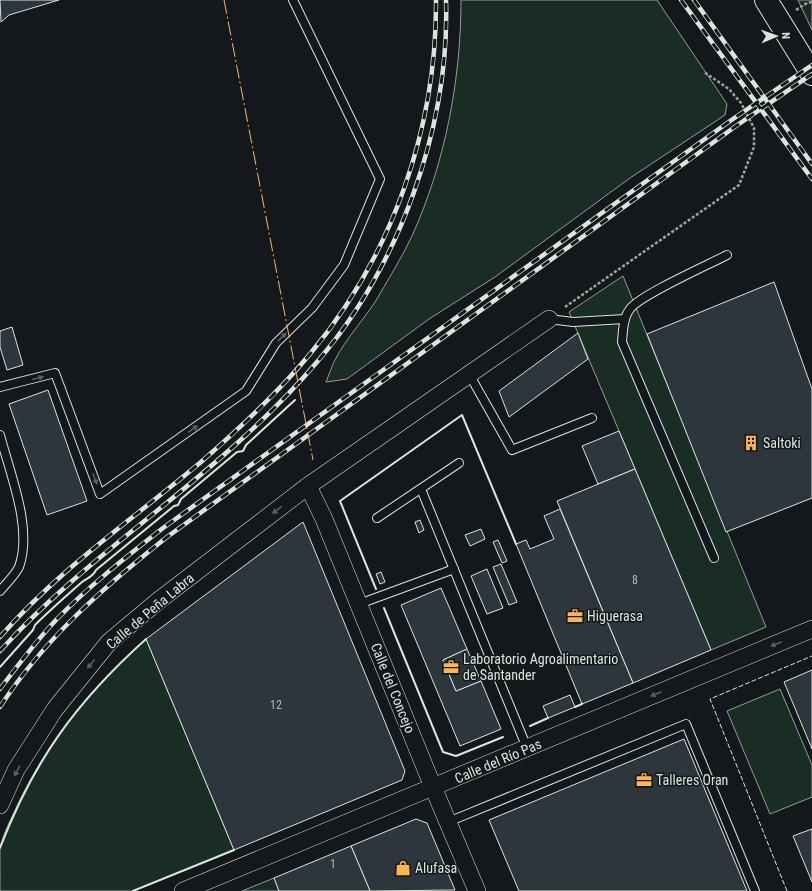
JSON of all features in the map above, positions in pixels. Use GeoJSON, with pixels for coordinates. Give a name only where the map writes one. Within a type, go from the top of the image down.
{"type":"FeatureCollection","features":[{"type":"Feature","properties":{"kind":"highway"},"geometry":{"type":"LineString","coordinates":[[766,0],[812,74]]}},
{"type":"Feature","properties":{"kind":"highway"},"geometry":{"type":"LineString","coordinates":[[779,22],[812,90]]}},
{"type":"Feature","properties":{"kind":"street","name":"Calle de Peña Labra"},"geometry":{"type":"LineString","coordinates":[[0,805],[16,770],[55,709],[109,642],[158,601],[308,486],[549,318]]}},
{"type":"Feature","properties":{"kind":"street","name":"Calle del Concejo"},"geometry":{"type":"LineString","coordinates":[[308,486],[324,519],[432,787],[477,891]]}},
{"type":"Feature","properties":{"kind":"street","name":"Calle del Río Pas"},"geometry":{"type":"LineString","coordinates":[[183,891],[812,629]]}},
{"type":"Feature","properties":{"kind":"lane"},"geometry":{"type":"LineString","coordinates":[[0,387],[55,374],[100,494],[246,391],[276,343],[312,308],[344,265],[380,179],[293,0]]}},
{"type":"Feature","properties":{"kind":"lane"},"geometry":{"type":"LineString","coordinates":[[714,558],[622,342],[625,319],[630,308],[643,298],[727,255]]}},
{"type":"Feature","properties":{"kind":"lane"},"geometry":{"type":"LineString","coordinates":[[549,318],[573,322],[625,319]]}},
{"type":"Feature","properties":{"kind":"lane"},"geometry":{"type":"LineString","coordinates":[[469,374],[512,450],[592,418]]}},
{"type":"Feature","properties":{"kind":"lane"},"geometry":{"type":"LineString","coordinates":[[0,436],[23,520],[24,547],[18,568],[0,591]]}},
{"type":"Feature","properties":{"kind":"lane"},"geometry":{"type":"LineString","coordinates":[[377,518],[459,463]]}},
{"type":"Feature","properties":{"kind":"lane"},"geometry":{"type":"LineString","coordinates":[[422,489],[527,748]]}},
{"type":"Feature","properties":{"kind":"lane"},"geometry":{"type":"LineString","coordinates":[[359,604],[454,569]]}},
{"type":"Feature","properties":{"kind":"lane"},"geometry":{"type":"LineString","coordinates":[[448,822],[686,724],[755,891]]}},
{"type":"Feature","properties":{"kind":"path"},"geometry":{"type":"LineString","coordinates":[[549,318],[739,185],[754,147],[754,128],[741,103],[729,89],[704,72]]}},
{"type":"Feature","properties":{"kind":"green space"},"geometry":{"type":"Polygon","coordinates":[[[461,0],[657,0],[727,104],[725,115],[630,178],[495,277],[429,319],[347,379],[326,382],[339,353],[376,301],[412,236],[434,180],[449,121],[454,91],[458,60],[461,0]]]}},
{"type":"Feature","properties":{"kind":"green space"},"geometry":{"type":"Polygon","coordinates":[[[798,0],[812,0],[812,30],[798,0]]]}},
{"type":"Feature","properties":{"kind":"green space"},"geometry":{"type":"Polygon","coordinates":[[[623,276],[766,627],[711,650],[569,312],[623,276]]]}},
{"type":"Feature","properties":{"kind":"green space"},"geometry":{"type":"Polygon","coordinates":[[[146,639],[234,850],[133,891],[0,891],[1,843],[29,782],[57,737],[73,716],[108,676],[146,639]]]}},
{"type":"Feature","properties":{"kind":"green space"},"geometry":{"type":"Polygon","coordinates":[[[780,689],[812,765],[812,797],[770,814],[727,711],[780,689]]]}},
{"type":"Feature","properties":{"kind":"green space"},"geometry":{"type":"Polygon","coordinates":[[[274,878],[279,891],[242,891],[274,878]]]}},
{"type":"Feature","properties":{"kind":"building"},"geometry":{"type":"Polygon","coordinates":[[[0,0],[59,0],[9,15],[1,22],[0,0]]]}},
{"type":"Feature","properties":{"kind":"building","name":"Saltoki"},"geometry":{"type":"Polygon","coordinates":[[[774,282],[812,389],[812,498],[726,532],[647,334],[774,282]]]}},
{"type":"Feature","properties":{"kind":"building"},"geometry":{"type":"Polygon","coordinates":[[[12,327],[23,365],[7,370],[0,347],[0,331],[12,327]]]}},
{"type":"Feature","properties":{"kind":"building"},"geometry":{"type":"Polygon","coordinates":[[[578,333],[588,359],[509,417],[499,391],[578,333]]]}},
{"type":"Feature","properties":{"kind":"building"},"geometry":{"type":"Polygon","coordinates":[[[48,390],[87,501],[47,515],[9,404],[48,390]]]}},
{"type":"Feature","properties":{"kind":"building"},"geometry":{"type":"Polygon","coordinates":[[[619,431],[635,469],[598,484],[582,446],[619,431]]]}},
{"type":"Feature","properties":{"kind":"building"},"geometry":{"type":"Polygon","coordinates":[[[635,469],[711,650],[633,683],[557,501],[635,469]]]}},
{"type":"Feature","properties":{"kind":"building","name":"Higuerasa"},"geometry":{"type":"Polygon","coordinates":[[[560,509],[633,683],[582,704],[516,544],[526,540],[530,549],[554,539],[544,516],[560,509]]]}},
{"type":"Feature","properties":{"kind":"building"},"geometry":{"type":"Polygon","coordinates":[[[420,520],[424,530],[419,533],[415,522],[420,520]]]}},
{"type":"Feature","properties":{"kind":"building"},"geometry":{"type":"Polygon","coordinates":[[[303,522],[405,771],[402,780],[234,850],[146,639],[303,522]]]}},
{"type":"Feature","properties":{"kind":"building"},"geometry":{"type":"Polygon","coordinates":[[[481,529],[485,539],[470,546],[465,535],[481,529]]]}},
{"type":"Feature","properties":{"kind":"building"},"geometry":{"type":"Polygon","coordinates":[[[498,540],[507,561],[502,563],[493,542],[498,540]]]}},
{"type":"Feature","properties":{"kind":"building"},"geometry":{"type":"Polygon","coordinates":[[[501,564],[517,602],[509,605],[493,567],[501,564]]]}},
{"type":"Feature","properties":{"kind":"building"},"geometry":{"type":"Polygon","coordinates":[[[487,569],[503,608],[487,614],[471,576],[487,569]]]}},
{"type":"Feature","properties":{"kind":"building"},"geometry":{"type":"Polygon","coordinates":[[[381,572],[385,582],[380,584],[376,574],[381,572]]]}},
{"type":"Feature","properties":{"kind":"building"},"geometry":{"type":"Polygon","coordinates":[[[441,588],[467,649],[443,660],[456,691],[481,681],[501,729],[460,746],[401,605],[441,588]]]}},
{"type":"Feature","properties":{"kind":"building"},"geometry":{"type":"Polygon","coordinates":[[[467,649],[481,681],[456,691],[443,660],[467,649]]]}},
{"type":"Feature","properties":{"kind":"building"},"geometry":{"type":"Polygon","coordinates":[[[812,670],[812,749],[784,682],[812,670]]]}},
{"type":"Feature","properties":{"kind":"building"},"geometry":{"type":"Polygon","coordinates":[[[570,695],[575,707],[548,718],[543,706],[570,695]]]}},
{"type":"Feature","properties":{"kind":"building","name":"Talleres Oran"},"geometry":{"type":"Polygon","coordinates":[[[684,739],[747,891],[519,891],[489,820],[684,739]]]}},
{"type":"Feature","properties":{"kind":"building","name":"Alufasa"},"geometry":{"type":"Polygon","coordinates":[[[416,819],[427,823],[455,890],[370,891],[351,846],[416,819]]]}},
{"type":"Feature","properties":{"kind":"building"},"geometry":{"type":"Polygon","coordinates":[[[812,829],[812,882],[793,836],[812,829]]]}},
{"type":"Feature","properties":{"kind":"building"},"geometry":{"type":"Polygon","coordinates":[[[351,846],[370,891],[279,891],[274,878],[351,846]]]}},
{"type":"Feature","properties":{"kind":"railway"},"geometry":{"type":"LineString","coordinates":[[0,637],[46,589],[71,567],[201,462],[244,423],[297,369],[339,316],[364,275],[386,233],[404,188],[418,142],[428,96],[434,48],[436,0]]}},
{"type":"Feature","properties":{"kind":"railway"},"geometry":{"type":"LineString","coordinates":[[0,651],[58,594],[214,463],[254,427],[309,372],[346,324],[372,283],[395,239],[414,193],[429,145],[439,96],[445,48],[446,0]]}},
{"type":"Feature","properties":{"kind":"railway"},"geometry":{"type":"LineString","coordinates":[[681,0],[812,179]]}},
{"type":"Feature","properties":{"kind":"railway"},"geometry":{"type":"LineString","coordinates":[[694,0],[812,164]]}},
{"type":"Feature","properties":{"kind":"railway"},"geometry":{"type":"LineString","coordinates":[[0,689],[41,636],[81,595],[163,528],[730,121],[812,65]]}},
{"type":"Feature","properties":{"kind":"railway"},"geometry":{"type":"LineString","coordinates":[[0,707],[17,682],[76,615],[167,537],[736,126],[812,74]]}},
{"type":"Feature","properties":{"kind":"fence"},"geometry":{"type":"LineString","coordinates":[[787,891],[710,699],[812,656]]}},
{"type":"Feature","properties":{"kind":"wall"},"geometry":{"type":"LineString","coordinates":[[0,667],[33,630],[35,625],[58,603],[174,506],[178,505],[181,499],[237,452],[243,451],[246,445],[295,400]]}},
{"type":"Feature","properties":{"kind":"wall"},"geometry":{"type":"LineString","coordinates":[[376,589],[340,501],[462,415],[516,544]]}},
{"type":"Feature","properties":{"kind":"wall"},"geometry":{"type":"LineString","coordinates":[[384,608],[443,752],[456,756],[503,737]]}},
{"type":"Feature","properties":{"kind":"wall"},"geometry":{"type":"LineString","coordinates":[[0,848],[27,787],[60,734],[98,686],[146,639]]}},
{"type":"Feature","properties":{"kind":"wall"},"geometry":{"type":"LineString","coordinates":[[575,707],[582,704]]}},
{"type":"Feature","properties":{"kind":"wall"},"geometry":{"type":"LineString","coordinates":[[530,726],[548,718]]}},
{"type":"Feature","properties":{"kind":"wall"},"geometry":{"type":"LineString","coordinates":[[133,891],[234,850]]}},
{"type":"Feature","properties":{"kind":"power"},"geometry":{"type":"LineString","coordinates":[[224,0],[313,460]]}},
{"type":"Feature","properties":{"kind":"place","name":"Saltoki"},"geometry":{"type":"Point","coordinates":[751,443]}},
{"type":"Feature","properties":{"kind":"place","name":"Higuerasa"},"geometry":{"type":"Point","coordinates":[575,616]}},
{"type":"Feature","properties":{"kind":"place","name":"Laboratorio Agroalimentario de Santander"},"geometry":{"type":"Point","coordinates":[451,667]}},
{"type":"Feature","properties":{"kind":"place","name":"Talleres Oran"},"geometry":{"type":"Point","coordinates":[644,780]}},
{"type":"Feature","properties":{"kind":"place","name":"Alufasa"},"geometry":{"type":"Point","coordinates":[403,868]}}]}
